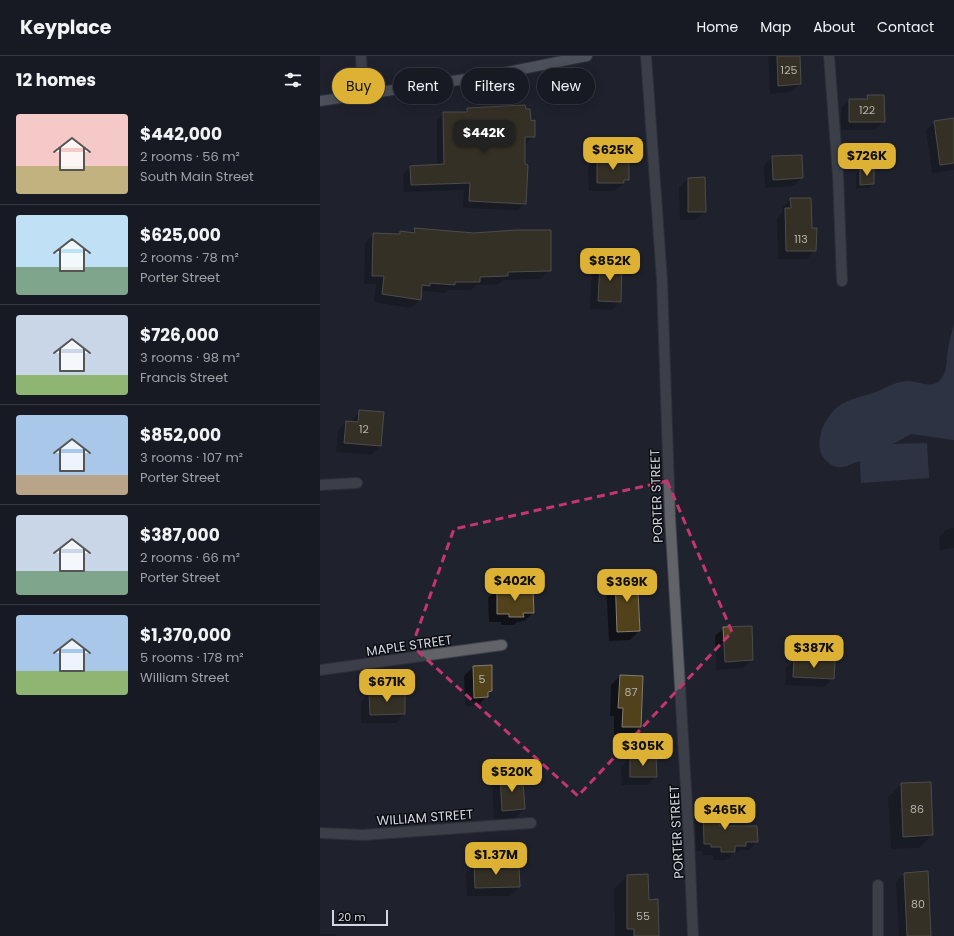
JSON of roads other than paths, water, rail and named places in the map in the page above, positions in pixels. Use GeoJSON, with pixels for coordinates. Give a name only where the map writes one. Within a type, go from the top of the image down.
{"type":"FeatureCollection","features":[{"type":"Feature","properties":{"kind":"main road"},"geometry":{"type":"LineString","coordinates":[[385,92],[492,75],[554,60],[588,56]]}},
{"type":"Feature","properties":{"kind":"main road"},"geometry":{"type":"LineString","coordinates":[[320,101],[332,99]]}},
{"type":"Feature","properties":{"kind":"street"},"geometry":{"type":"LineString","coordinates":[[362,56],[362,68]]}},
{"type":"Feature","properties":{"kind":"street","name":"PORTER STREET"},"geometry":{"type":"LineString","coordinates":[[646,56],[662,280],[670,523],[690,840],[693,936]]}},
{"type":"Feature","properties":{"kind":"street"},"geometry":{"type":"LineString","coordinates":[[829,56],[838,175],[842,281]]}},
{"type":"Feature","properties":{"kind":"street"},"geometry":{"type":"LineString","coordinates":[[320,485],[357,483]]}},
{"type":"Feature","properties":{"kind":"street","name":"MAPLE STREET"},"geometry":{"type":"LineString","coordinates":[[320,670],[502,645]]}},
{"type":"Feature","properties":{"kind":"street","name":"WILLIAM STREET"},"geometry":{"type":"LineString","coordinates":[[320,833],[363,835],[531,823]]}},
{"type":"Feature","properties":{"kind":"street"},"geometry":{"type":"LineString","coordinates":[[878,885],[878,936]]}}]}
